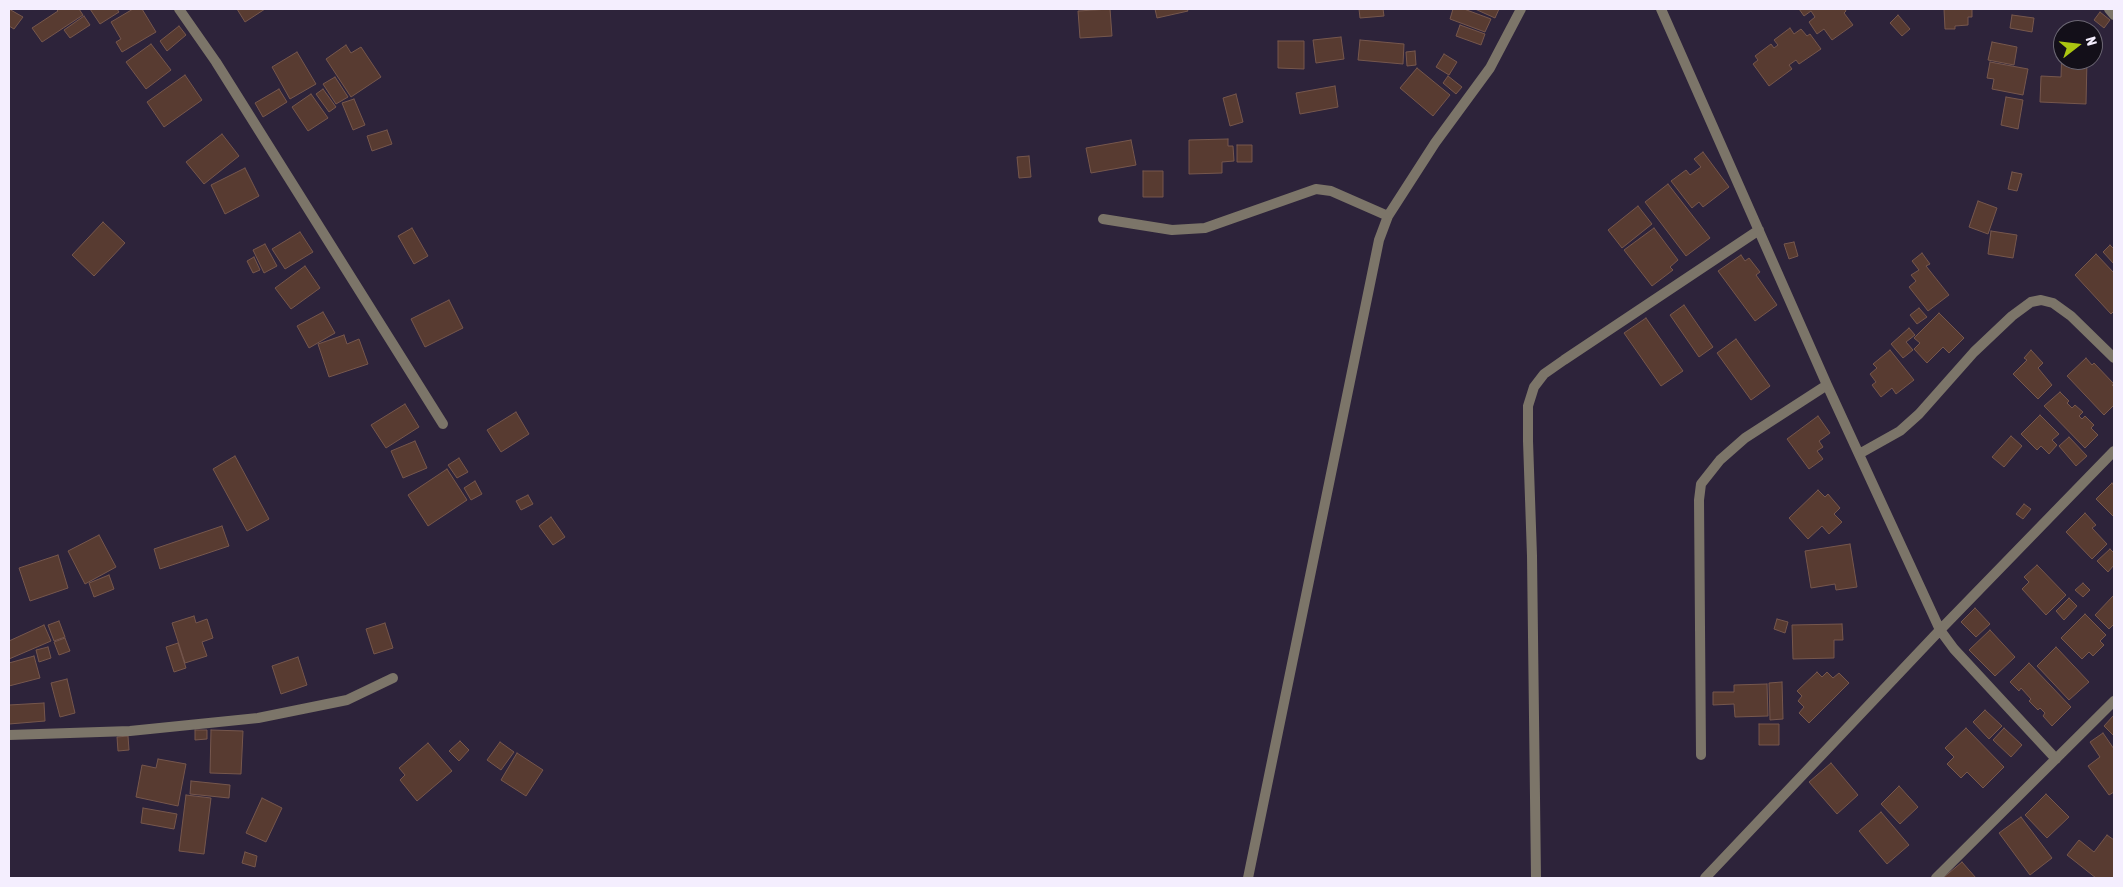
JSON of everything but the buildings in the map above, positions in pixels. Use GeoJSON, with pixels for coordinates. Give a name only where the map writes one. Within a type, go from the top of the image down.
{"type":"FeatureCollection","features":[{"type":"Feature","properties":{"kind":"street"},"geometry":{"type":"LineString","coordinates":[[179,9],[216,62],[262,134],[443,424]]}},
{"type":"Feature","properties":{"kind":"street"},"geometry":{"type":"LineString","coordinates":[[1248,878],[1379,240],[1388,216],[1435,143],[1490,68],[1522,9]]}},
{"type":"Feature","properties":{"kind":"street"},"geometry":{"type":"LineString","coordinates":[[1661,9],[1826,384],[1940,630],[1954,649],[2056,759]]}},
{"type":"Feature","properties":{"kind":"street"},"geometry":{"type":"LineString","coordinates":[[2109,9],[2114,16]]}},
{"type":"Feature","properties":{"kind":"street"},"geometry":{"type":"LineString","coordinates":[[1103,219],[1172,230],[1205,228],[1316,189],[1331,191],[1388,216]]}},
{"type":"Feature","properties":{"kind":"street"},"geometry":{"type":"LineString","coordinates":[[1536,878],[1532,556],[1528,440],[1528,406],[1534,387],[1544,374],[1758,230]]}},
{"type":"Feature","properties":{"kind":"street"},"geometry":{"type":"LineString","coordinates":[[1858,454],[1900,431],[1919,414],[1974,352],[2012,316],[2031,302],[2041,300],[2053,303],[2071,316],[2114,358]]}},
{"type":"Feature","properties":{"kind":"street"},"geometry":{"type":"LineString","coordinates":[[1701,755],[1701,484],[1720,460],[1745,438],[1826,384]]}},
{"type":"Feature","properties":{"kind":"street"},"geometry":{"type":"LineString","coordinates":[[1705,878],[1940,630],[2114,451]]}},
{"type":"Feature","properties":{"kind":"street"},"geometry":{"type":"LineString","coordinates":[[9,735],[130,731],[258,718],[347,700],[392,678]]}},
{"type":"Feature","properties":{"kind":"street"},"geometry":{"type":"LineString","coordinates":[[1936,878],[2114,701]]}}]}
